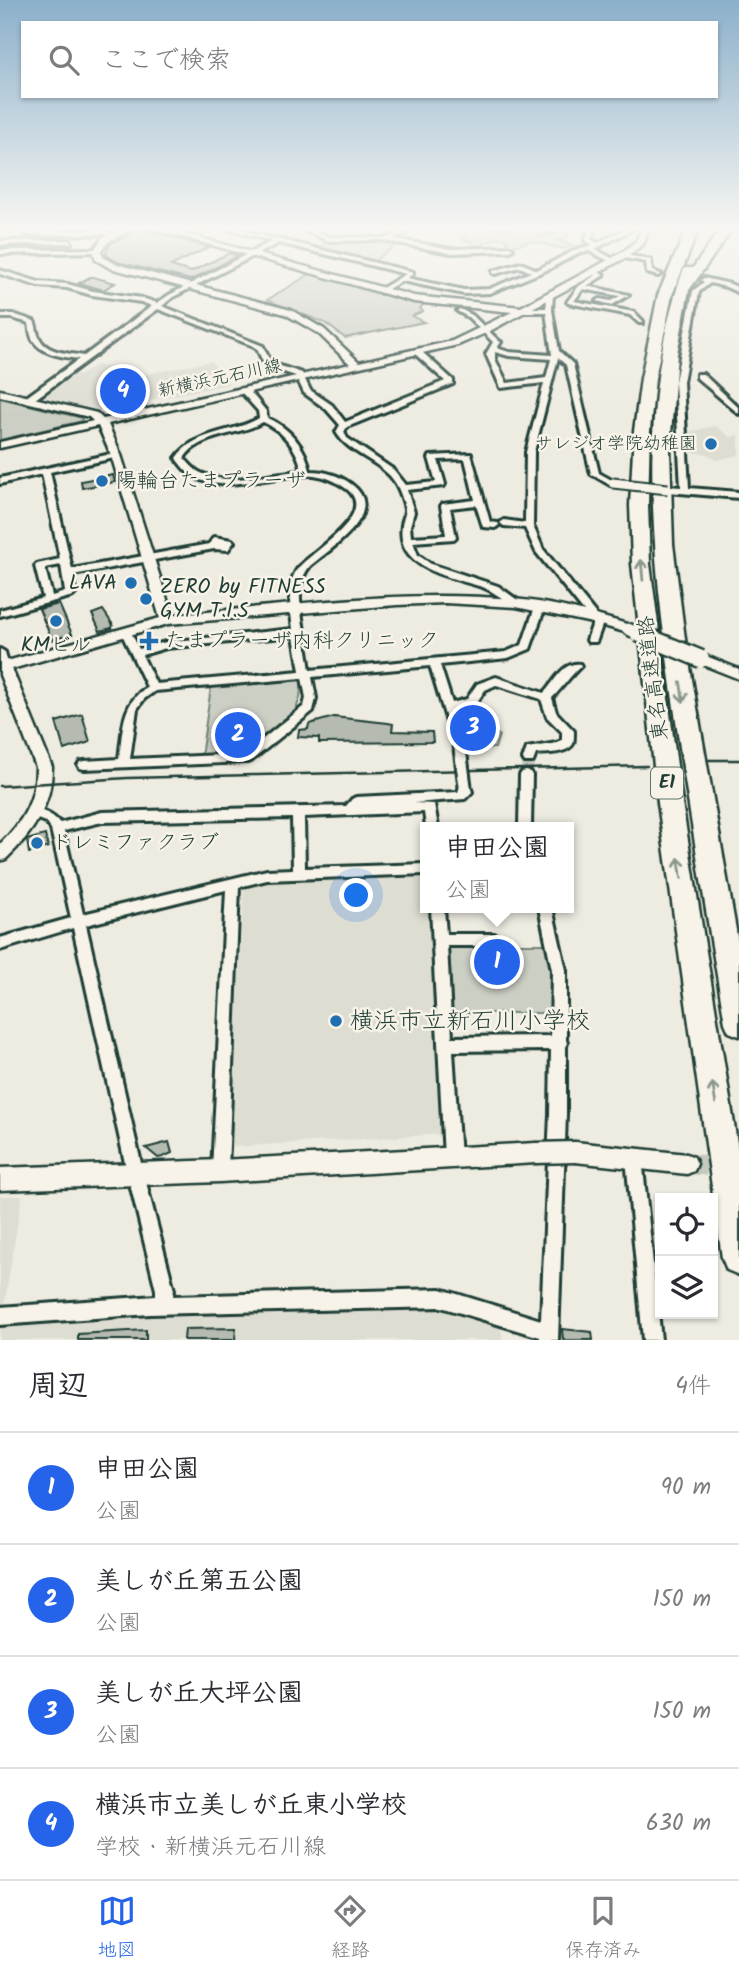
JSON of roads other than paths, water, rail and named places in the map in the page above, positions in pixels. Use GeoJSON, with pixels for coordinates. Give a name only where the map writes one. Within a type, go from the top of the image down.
{"type":"FeatureCollection","features":[{"type":"Feature","properties":{"kind":"highway"},"geometry":{"type":"LineString","coordinates":[[672,301],[673,291]]}},
{"type":"Feature","properties":{"kind":"highway","name":"東名高速道路"},"geometry":{"type":"LineString","coordinates":[[675,291],[648,378],[642,431],[639,505],[641,564],[670,803],[739,1258]]}},
{"type":"Feature","properties":{"kind":"highway","name":"東名高速道路"},"geometry":{"type":"LineString","coordinates":[[677,291],[672,301],[663,406],[661,506],[665,567],[676,654],[739,1023]]}},
{"type":"Feature","properties":{"kind":"highway"},"geometry":{"type":"LineString","coordinates":[[672,301],[680,291]]}},
{"type":"Feature","properties":{"kind":"street"},"geometry":{"type":"LineString","coordinates":[[83,291],[135,298],[253,344],[260,348],[268,364],[296,373],[307,391],[329,407],[344,425]]}},
{"type":"Feature","properties":{"kind":"street"},"geometry":{"type":"LineString","coordinates":[[28,400],[156,306],[183,291]]}},
{"type":"Feature","properties":{"kind":"street"},"geometry":{"type":"LineString","coordinates":[[209,291],[274,307],[300,318],[321,331],[358,366]]}},
{"type":"Feature","properties":{"kind":"street"},"geometry":{"type":"LineString","coordinates":[[381,291],[441,303],[549,310]]}},
{"type":"Feature","properties":{"kind":"street"},"geometry":{"type":"LineString","coordinates":[[459,291],[491,291]]}},
{"type":"Feature","properties":{"kind":"street","name":"新横浜元石川線"},"geometry":{"type":"LineString","coordinates":[[0,446],[455,343],[558,291]]}},
{"type":"Feature","properties":{"kind":"street"},"geometry":{"type":"LineString","coordinates":[[578,291],[570,302],[632,313],[641,322]]}},
{"type":"Feature","properties":{"kind":"street"},"geometry":{"type":"LineString","coordinates":[[601,291],[626,295],[602,308]]}},
{"type":"Feature","properties":{"kind":"street"},"geometry":{"type":"LineString","coordinates":[[683,490],[678,382],[696,291]]}},
{"type":"Feature","properties":{"kind":"street"},"geometry":{"type":"LineString","coordinates":[[550,295],[549,310],[556,354],[530,452],[529,526],[539,550],[595,619],[592,640]]}},
{"type":"Feature","properties":{"kind":"street"},"geometry":{"type":"LineString","coordinates":[[592,300],[612,303]]}},
{"type":"Feature","properties":{"kind":"street"},"geometry":{"type":"LineString","coordinates":[[460,311],[497,342],[492,349],[491,359],[504,386],[548,380]]}},
{"type":"Feature","properties":{"kind":"street"},"geometry":{"type":"LineString","coordinates":[[0,316],[13,316],[32,323],[38,343],[47,349],[84,358]]}},
{"type":"Feature","properties":{"kind":"street"},"geometry":{"type":"LineString","coordinates":[[492,349],[509,354],[556,354],[569,364],[595,474],[613,483],[739,495]]}},
{"type":"Feature","properties":{"kind":"street"},"geometry":{"type":"LineString","coordinates":[[418,353],[450,382],[344,425],[340,432],[344,439],[391,472],[402,488],[410,512],[406,526],[407,540],[414,556],[428,566],[495,588],[516,603]]}},
{"type":"Feature","properties":{"kind":"street"},"geometry":{"type":"LineString","coordinates":[[491,359],[506,358],[509,354]]}},
{"type":"Feature","properties":{"kind":"street"},"geometry":{"type":"LineString","coordinates":[[700,376],[739,412]]}},
{"type":"Feature","properties":{"kind":"street"},"geometry":{"type":"LineString","coordinates":[[245,391],[262,411],[263,419]]}},
{"type":"Feature","properties":{"kind":"street"},"geometry":{"type":"LineString","coordinates":[[0,393],[93,415],[102,423],[116,455],[167,620]]}},
{"type":"Feature","properties":{"kind":"street"},"geometry":{"type":"LineString","coordinates":[[84,765],[247,758],[309,708],[311,698],[293,590],[299,573],[343,534],[359,510],[356,492],[324,475],[306,472],[282,473],[246,482],[223,482],[207,478],[184,466],[180,458],[190,445],[252,428],[263,419]]}},
{"type":"Feature","properties":{"kind":"street"},"geometry":{"type":"LineString","coordinates":[[263,419],[273,422],[305,457],[306,472]]}},
{"type":"Feature","properties":{"kind":"street"},"geometry":{"type":"LineString","coordinates":[[0,481],[116,455]]}},
{"type":"Feature","properties":{"kind":"street"},"geometry":{"type":"LineString","coordinates":[[402,488],[440,484],[433,458],[468,456],[486,525],[529,526]]}},
{"type":"Feature","properties":{"kind":"street"},"geometry":{"type":"LineString","coordinates":[[0,613],[70,594],[46,471]]}},
{"type":"Feature","properties":{"kind":"street"},"geometry":{"type":"LineString","coordinates":[[407,540],[451,537],[445,506],[480,502]]}},
{"type":"Feature","properties":{"kind":"street"},"geometry":{"type":"LineString","coordinates":[[68,573],[214,546]]}},
{"type":"Feature","properties":{"kind":"street"},"geometry":{"type":"LineString","coordinates":[[48,600],[40,566],[65,561]]}},
{"type":"Feature","properties":{"kind":"street"},"geometry":{"type":"LineString","coordinates":[[0,854],[35,814],[43,794],[44,766],[2,662],[167,620],[445,599],[516,603],[595,619],[628,629],[739,674]]}},
{"type":"Feature","properties":{"kind":"street"},"geometry":{"type":"LineString","coordinates":[[124,764],[132,709],[140,696],[153,688],[518,653],[526,647],[540,607]]}},
{"type":"Feature","properties":{"kind":"street"},"geometry":{"type":"LineString","coordinates":[[126,632],[153,688]]}},
{"type":"Feature","properties":{"kind":"street"},"geometry":{"type":"LineString","coordinates":[[138,653],[166,645],[300,632]]}},
{"type":"Feature","properties":{"kind":"street"},"geometry":{"type":"LineString","coordinates":[[350,810],[356,802],[461,796],[466,792],[460,749],[434,662]]}},
{"type":"Feature","properties":{"kind":"street"},"geometry":{"type":"LineString","coordinates":[[449,707],[471,702],[481,687],[496,681],[546,697],[556,691],[570,668],[576,666]]}},
{"type":"Feature","properties":{"kind":"street"},"geometry":{"type":"LineString","coordinates":[[529,759],[531,751],[560,747],[569,740],[568,731],[551,714],[546,697]]}},
{"type":"Feature","properties":{"kind":"street"},"geometry":{"type":"LineString","coordinates":[[525,822],[526,775]]}},
{"type":"Feature","properties":{"kind":"street"},"geometry":{"type":"LineString","coordinates":[[57,828],[102,817],[430,807],[432,822]]}},
{"type":"Feature","properties":{"kind":"street"},"geometry":{"type":"LineString","coordinates":[[298,813],[299,872]]}},
{"type":"Feature","properties":{"kind":"street"},"geometry":{"type":"LineString","coordinates":[[35,814],[50,819],[57,828],[165,1290],[164,1305]]}},
{"type":"Feature","properties":{"kind":"street"},"geometry":{"type":"LineString","coordinates":[[0,944],[79,921],[267,875],[420,869]]}},
{"type":"Feature","properties":{"kind":"street"},"geometry":{"type":"LineString","coordinates":[[220,1171],[233,883]]}},
{"type":"Feature","properties":{"kind":"street"},"geometry":{"type":"LineString","coordinates":[[438,913],[452,1158]]}},
{"type":"Feature","properties":{"kind":"street"},"geometry":{"type":"LineString","coordinates":[[0,1317],[164,1305],[441,1298],[549,1335],[559,970],[548,913]]}},
{"type":"Feature","properties":{"kind":"street"},"geometry":{"type":"LineString","coordinates":[[440,940],[494,940]]}},
{"type":"Feature","properties":{"kind":"street"},"geometry":{"type":"LineString","coordinates":[[445,1044],[559,1043]]}},
{"type":"Feature","properties":{"kind":"street"},"geometry":{"type":"LineString","coordinates":[[0,1179],[136,1175],[575,1152],[687,1164]]}},
{"type":"Feature","properties":{"kind":"street"},"geometry":{"type":"LineString","coordinates":[[634,1158],[652,1340]]}},
{"type":"Feature","properties":{"kind":"tunnel"},"geometry":{"type":"LineString","coordinates":[[526,775],[529,759]]}},
{"type":"Feature","properties":{"kind":"tunnel"},"geometry":{"type":"LineString","coordinates":[[687,1164],[739,1168]]}},
{"type":"Feature","properties":{"kind":"railway"},"geometry":{"type":"LineString","coordinates":[[708,760],[739,760]]}},
{"type":"Feature","properties":{"kind":"railway"},"geometry":{"type":"LineString","coordinates":[[0,786],[127,778],[647,766]]}},
{"type":"Feature","properties":{"kind":"place","name":"横浜市立美しが丘東小学校"},"geometry":{"type":"Point","coordinates":[123,391]}},
{"type":"Feature","properties":{"kind":"place","name":"サレジオ学院幼稚園"},"geometry":{"type":"Point","coordinates":[711,444]}},
{"type":"Feature","properties":{"kind":"place","name":"陽輪台たまプラーザ"},"geometry":{"type":"Point","coordinates":[102,481]}},
{"type":"Feature","properties":{"kind":"place","name":"LAVA"},"geometry":{"type":"Point","coordinates":[131,583]}},
{"type":"Feature","properties":{"kind":"place","name":"ZERO by FITNESS GYM T.I.S"},"geometry":{"type":"Point","coordinates":[146,599]}},
{"type":"Feature","properties":{"kind":"place","name":"KMビル"},"geometry":{"type":"Point","coordinates":[56,621]}},
{"type":"Feature","properties":{"kind":"place","name":"たまプラーザ内科クリニック"},"geometry":{"type":"Point","coordinates":[149,641]}},
{"type":"Feature","properties":{"kind":"place","name":"美しが丘大坪公園"},"geometry":{"type":"Point","coordinates":[473,728]}},
{"type":"Feature","properties":{"kind":"place","name":"美しが丘第五公園"},"geometry":{"type":"Point","coordinates":[238,735]}},
{"type":"Feature","properties":{"kind":"place","name":"ドレミファクラブ"},"geometry":{"type":"Point","coordinates":[37,843]}},
{"type":"Feature","properties":{"kind":"place","name":"申田公園"},"geometry":{"type":"Point","coordinates":[497,962]}},
{"type":"Feature","properties":{"kind":"place","name":"横浜市立新石川小学校"},"geometry":{"type":"Point","coordinates":[336,1021]}}]}
